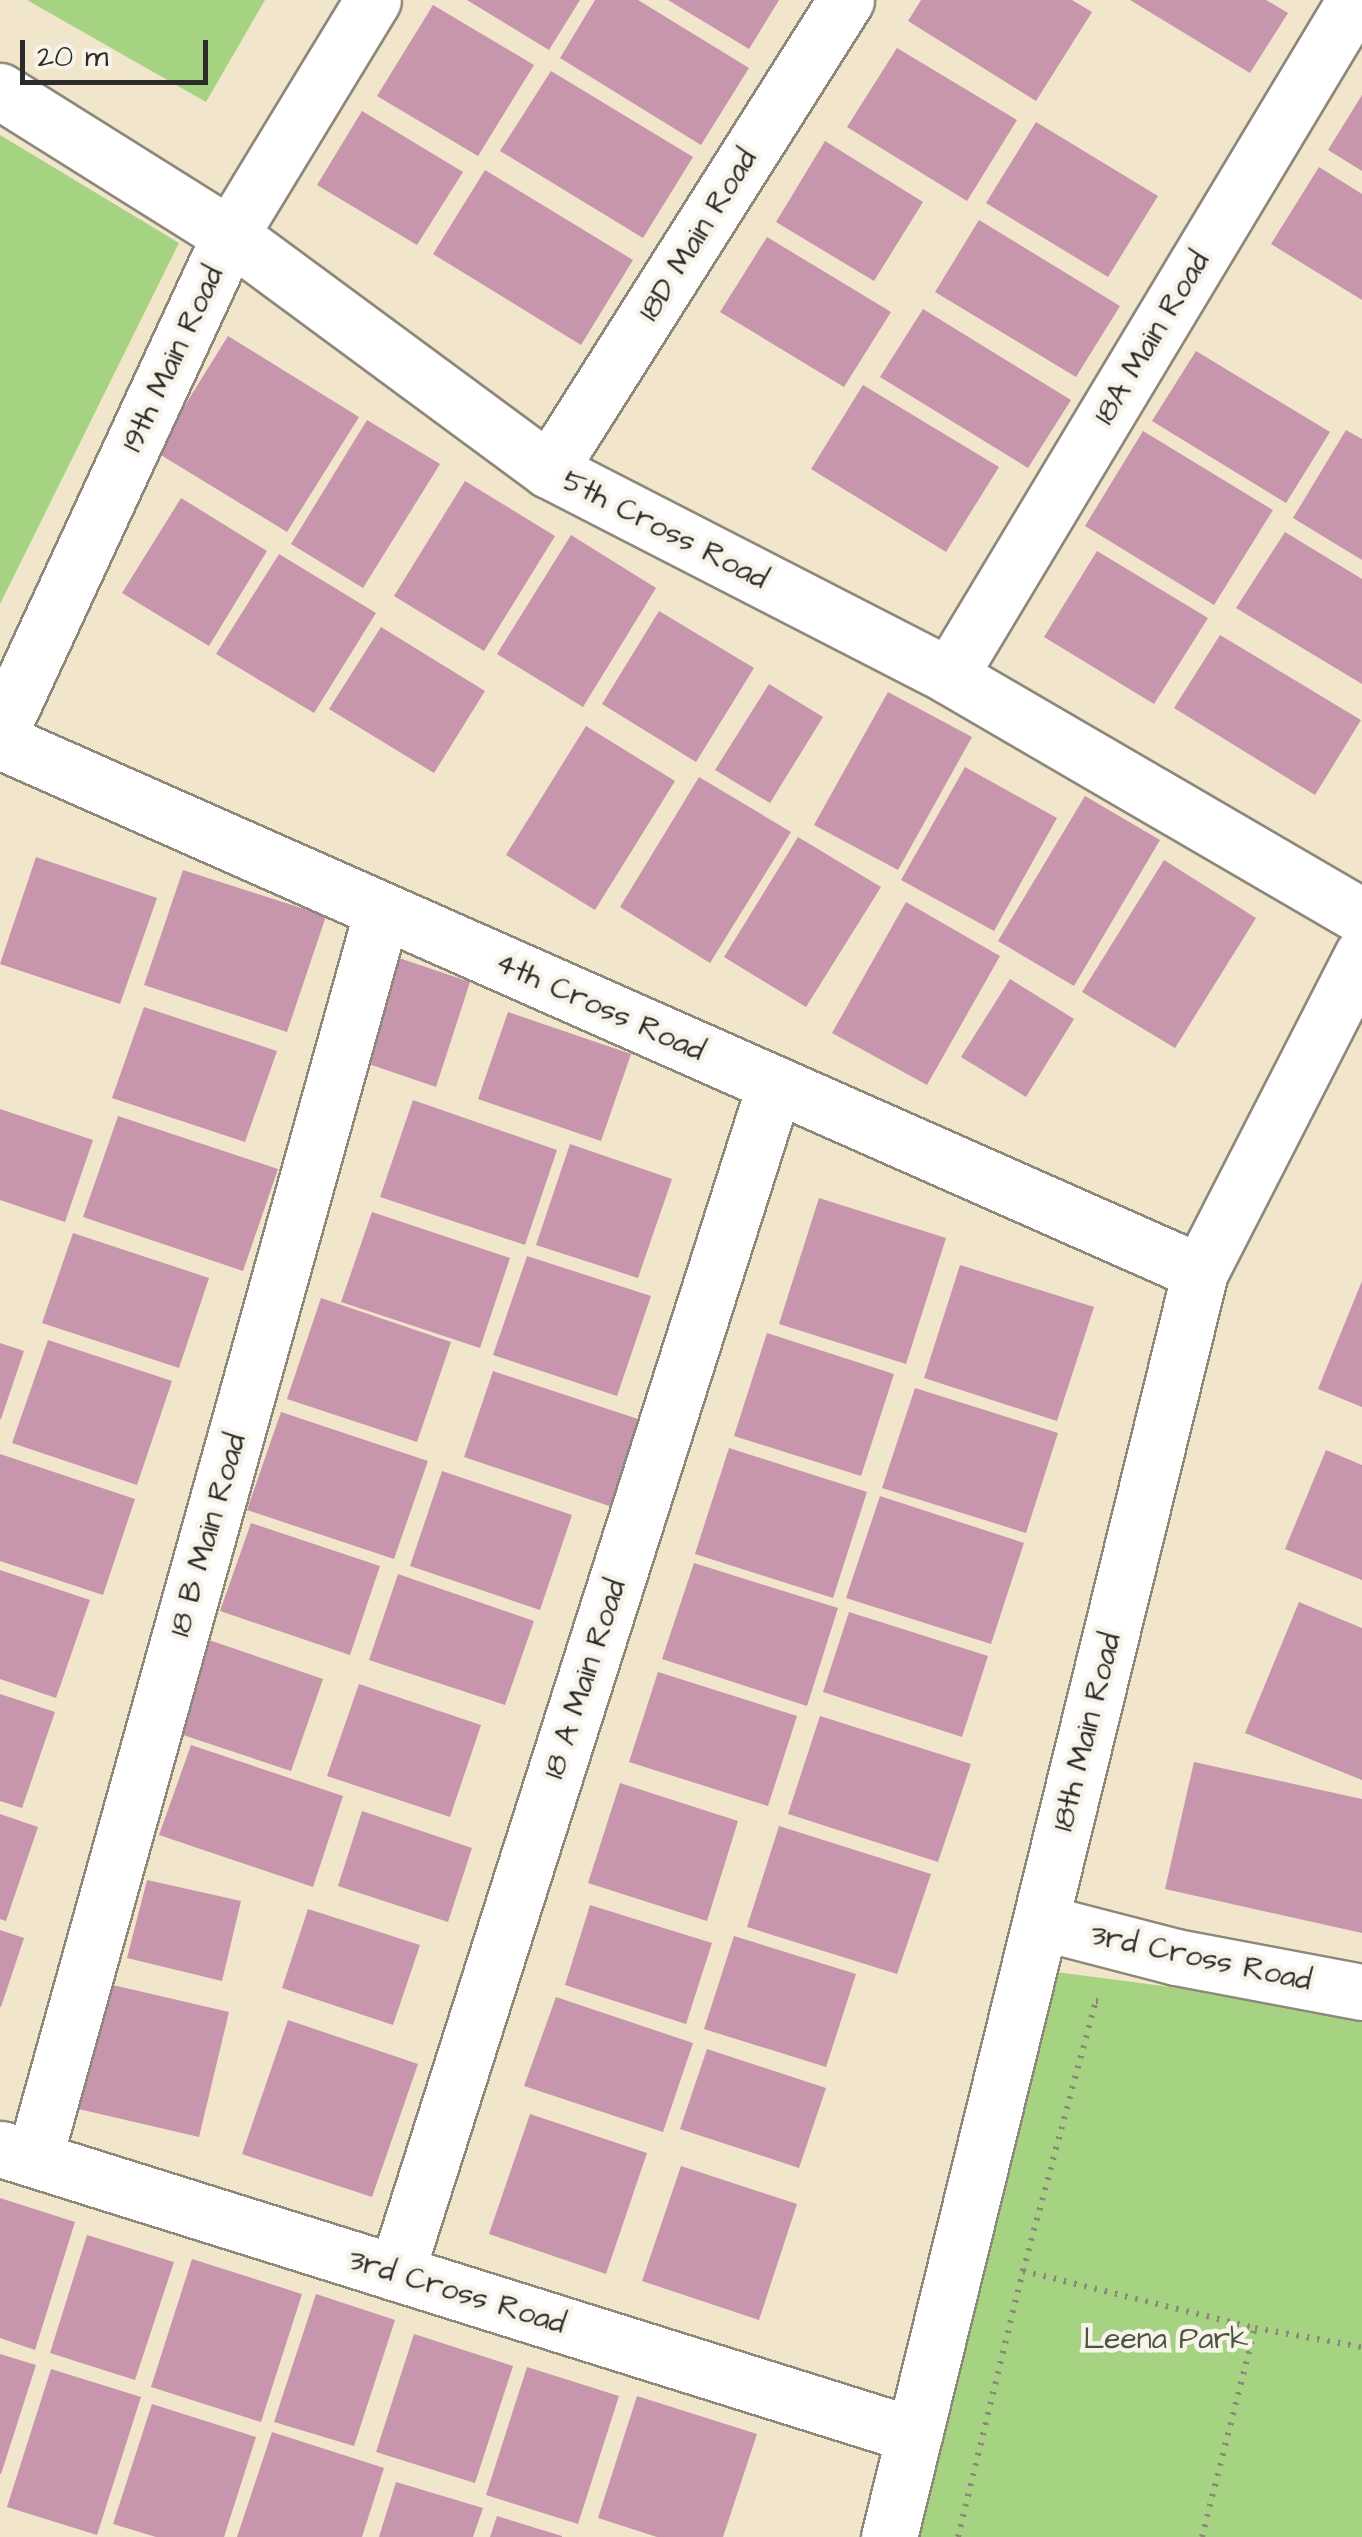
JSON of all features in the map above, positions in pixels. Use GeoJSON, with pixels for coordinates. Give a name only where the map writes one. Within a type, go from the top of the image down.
{"type":"FeatureCollection","features":[{"type":"Feature","properties":{"kind":"street","name":"19th Main Road"},"geometry":{"type":"LineString","coordinates":[[0,732],[230,236],[373,0]]}},
{"type":"Feature","properties":{"kind":"street","name":"18D Main Road"},"geometry":{"type":"LineString","coordinates":[[550,470],[846,0]]}},
{"type":"Feature","properties":{"kind":"street","name":"18A Main Road"},"geometry":{"type":"LineString","coordinates":[[949,676],[1355,0]]}},
{"type":"Feature","properties":{"kind":"street","name":"5th Cross Road"},"geometry":{"type":"LineString","coordinates":[[0,91],[230,236],[550,470],[949,676],[1362,916]]}},
{"type":"Feature","properties":{"kind":"street","name":"4th Cross Road"},"geometry":{"type":"LineString","coordinates":[[0,741],[1200,1272]]}},
{"type":"Feature","properties":{"kind":"street","name":"18 B Main Road"},"geometry":{"type":"LineString","coordinates":[[17,2154],[382,911]]}},
{"type":"Feature","properties":{"kind":"street","name":"18th Main Road"},"geometry":{"type":"LineString","coordinates":[[889,2537],[1200,1272],[1362,955]]}},
{"type":"Feature","properties":{"kind":"street","name":"18 A Main Road"},"geometry":{"type":"LineString","coordinates":[[396,2274],[775,1084]]}},
{"type":"Feature","properties":{"kind":"street","name":"3rd Cross Road"},"geometry":{"type":"LineString","coordinates":[[1040,1922],[1176,1957],[1362,1992]]}},
{"type":"Feature","properties":{"kind":"street","name":"3rd Cross Road"},"geometry":{"type":"LineString","coordinates":[[17,2154],[914,2435]]}},
{"type":"Feature","properties":{"kind":"path"},"geometry":{"type":"LineString","coordinates":[[958,2537],[1022,2271],[1096,2000],[1115,2004]]}},
{"type":"Feature","properties":{"kind":"path"},"geometry":{"type":"LineString","coordinates":[[1022,2271],[1255,2328],[1362,2347]]}},
{"type":"Feature","properties":{"kind":"path"},"geometry":{"type":"LineString","coordinates":[[1202,2537],[1255,2328]]}},
{"type":"Feature","properties":{"kind":"green space"},"geometry":{"type":"Polygon","coordinates":[[[27,0],[265,0],[206,102],[27,0]]]}},
{"type":"Feature","properties":{"kind":"green space"},"geometry":{"type":"Polygon","coordinates":[[[0,135],[179,243],[0,604],[0,135]]]}},
{"type":"Feature","properties":{"kind":"green space","name":"Leena Park"},"geometry":{"type":"Polygon","coordinates":[[[1056,1972],[1362,2012],[1362,2537],[914,2537],[1056,1972]]]}},
{"type":"Feature","properties":{"kind":"building"},"geometry":{"type":"Polygon","coordinates":[[[467,0],[580,0],[549,50],[467,0]]]}},
{"type":"Feature","properties":{"kind":"building"},"geometry":{"type":"Polygon","coordinates":[[[595,0],[638,0],[749,68],[701,145],[560,58],[595,0]]]}},
{"type":"Feature","properties":{"kind":"building"},"geometry":{"type":"Polygon","coordinates":[[[668,0],[779,0],[749,49],[668,0]]]}},
{"type":"Feature","properties":{"kind":"building"},"geometry":{"type":"Polygon","coordinates":[[[921,0],[1072,0],[1092,12],[1036,101],[908,21],[921,0]]]}},
{"type":"Feature","properties":{"kind":"building"},"geometry":{"type":"Polygon","coordinates":[[[1130,0],[1266,0],[1288,13],[1250,73],[1130,0]]]}},
{"type":"Feature","properties":{"kind":"building"},"geometry":{"type":"Polygon","coordinates":[[[433,5],[534,65],[478,156],[377,96],[433,5]]]}},
{"type":"Feature","properties":{"kind":"building"},"geometry":{"type":"Polygon","coordinates":[[[897,48],[1017,120],[967,201],[847,127],[897,48]]]}},
{"type":"Feature","properties":{"kind":"building"},"geometry":{"type":"Polygon","coordinates":[[[551,71],[693,157],[643,238],[500,151],[551,71]]]}},
{"type":"Feature","properties":{"kind":"building"},"geometry":{"type":"Polygon","coordinates":[[[1362,95],[1362,171],[1328,150],[1362,95]]]}},
{"type":"Feature","properties":{"kind":"building"},"geometry":{"type":"Polygon","coordinates":[[[362,111],[463,172],[417,245],[317,185],[362,111]]]}},
{"type":"Feature","properties":{"kind":"building"},"geometry":{"type":"Polygon","coordinates":[[[1036,122],[1158,196],[1108,277],[986,203],[1036,122]]]}},
{"type":"Feature","properties":{"kind":"building"},"geometry":{"type":"Polygon","coordinates":[[[825,141],[923,202],[874,281],[776,222],[825,141]]]}},
{"type":"Feature","properties":{"kind":"building"},"geometry":{"type":"Polygon","coordinates":[[[1319,167],[1362,194],[1362,300],[1271,244],[1319,167]]]}},
{"type":"Feature","properties":{"kind":"building"},"geometry":{"type":"Polygon","coordinates":[[[485,170],[633,260],[581,345],[433,254],[485,170]]]}},
{"type":"Feature","properties":{"kind":"building"},"geometry":{"type":"Polygon","coordinates":[[[979,220],[1120,306],[1076,377],[935,292],[979,220]]]}},
{"type":"Feature","properties":{"kind":"building"},"geometry":{"type":"Polygon","coordinates":[[[767,237],[891,312],[844,387],[720,312],[767,237]]]}},
{"type":"Feature","properties":{"kind":"building"},"geometry":{"type":"Polygon","coordinates":[[[923,309],[1071,400],[1028,468],[880,377],[923,309]]]}},
{"type":"Feature","properties":{"kind":"building"},"geometry":{"type":"Polygon","coordinates":[[[228,336],[359,417],[287,532],[156,452],[228,336]]]}},
{"type":"Feature","properties":{"kind":"building"},"geometry":{"type":"Polygon","coordinates":[[[1196,351],[1330,432],[1286,503],[1152,421],[1196,351]]]}},
{"type":"Feature","properties":{"kind":"building"},"geometry":{"type":"Polygon","coordinates":[[[863,385],[999,467],[946,552],[811,469],[863,385]]]}},
{"type":"Feature","properties":{"kind":"building"},"geometry":{"type":"Polygon","coordinates":[[[367,420],[440,464],[363,588],[291,544],[367,420]]]}},
{"type":"Feature","properties":{"kind":"building"},"geometry":{"type":"Polygon","coordinates":[[[1346,430],[1362,439],[1362,560],[1293,518],[1346,430]]]}},
{"type":"Feature","properties":{"kind":"building"},"geometry":{"type":"Polygon","coordinates":[[[1143,431],[1273,510],[1214,605],[1085,526],[1143,431]]]}},
{"type":"Feature","properties":{"kind":"building"},"geometry":{"type":"Polygon","coordinates":[[[465,481],[555,536],[484,651],[394,596],[465,481]]]}},
{"type":"Feature","properties":{"kind":"building"},"geometry":{"type":"Polygon","coordinates":[[[181,498],[267,551],[209,646],[122,593],[181,498]]]}},
{"type":"Feature","properties":{"kind":"building"},"geometry":{"type":"Polygon","coordinates":[[[1285,532],[1362,579],[1362,684],[1236,608],[1285,532]]]}},
{"type":"Feature","properties":{"kind":"building"},"geometry":{"type":"Polygon","coordinates":[[[571,535],[656,588],[583,707],[497,654],[571,535]]]}},
{"type":"Feature","properties":{"kind":"building"},"geometry":{"type":"Polygon","coordinates":[[[1097,551],[1208,618],[1154,704],[1044,637],[1097,551]]]}},
{"type":"Feature","properties":{"kind":"building"},"geometry":{"type":"Polygon","coordinates":[[[279,554],[376,613],[314,713],[216,654],[279,554]]]}},
{"type":"Feature","properties":{"kind":"building"},"geometry":{"type":"Polygon","coordinates":[[[659,611],[754,668],[696,762],[602,704],[659,611]]]}},
{"type":"Feature","properties":{"kind":"building"},"geometry":{"type":"Polygon","coordinates":[[[381,627],[485,691],[434,773],[329,709],[381,627]]]}},
{"type":"Feature","properties":{"kind":"building"},"geometry":{"type":"Polygon","coordinates":[[[1220,635],[1361,720],[1315,795],[1174,708],[1220,635]]]}},
{"type":"Feature","properties":{"kind":"building"},"geometry":{"type":"Polygon","coordinates":[[[769,684],[823,717],[770,803],[715,770],[769,684]]]}},
{"type":"Feature","properties":{"kind":"building"},"geometry":{"type":"Polygon","coordinates":[[[888,692],[972,737],[898,870],[814,825],[888,692]]]}},
{"type":"Feature","properties":{"kind":"building"},"geometry":{"type":"Polygon","coordinates":[[[586,726],[675,781],[595,910],[506,855],[586,726]]]}},
{"type":"Feature","properties":{"kind":"building"},"geometry":{"type":"Polygon","coordinates":[[[965,767],[1057,818],[994,931],[901,880],[965,767]]]}},
{"type":"Feature","properties":{"kind":"building"},"geometry":{"type":"Polygon","coordinates":[[[699,777],[791,832],[710,963],[620,907],[699,777]]]}},
{"type":"Feature","properties":{"kind":"building"},"geometry":{"type":"Polygon","coordinates":[[[1085,796],[1160,840],[1074,986],[998,941],[1085,796]]]}},
{"type":"Feature","properties":{"kind":"building"},"geometry":{"type":"Polygon","coordinates":[[[798,837],[881,887],[806,1007],[724,957],[798,837]]]}},
{"type":"Feature","properties":{"kind":"building"},"geometry":{"type":"Polygon","coordinates":[[[36,857],[157,898],[120,1004],[0,964],[36,857]]]}},
{"type":"Feature","properties":{"kind":"building"},"geometry":{"type":"Polygon","coordinates":[[[1164,860],[1256,918],[1175,1048],[1082,992],[1164,860]]]}},
{"type":"Feature","properties":{"kind":"building"},"geometry":{"type":"Polygon","coordinates":[[[183,870],[326,916],[287,1032],[144,985],[183,870]]]}},
{"type":"Feature","properties":{"kind":"building"},"geometry":{"type":"Polygon","coordinates":[[[906,902],[1000,956],[927,1085],[832,1033],[906,902]]]}},
{"type":"Feature","properties":{"kind":"building"},"geometry":{"type":"Polygon","coordinates":[[[399,958],[470,982],[436,1087],[363,1062],[399,958]]]}},
{"type":"Feature","properties":{"kind":"building"},"geometry":{"type":"Polygon","coordinates":[[[1010,979],[1074,1019],[1026,1097],[961,1057],[1010,979]]]}},
{"type":"Feature","properties":{"kind":"building"},"geometry":{"type":"Polygon","coordinates":[[[144,1007],[277,1051],[245,1142],[112,1098],[144,1007]]]}},
{"type":"Feature","properties":{"kind":"building"},"geometry":{"type":"Polygon","coordinates":[[[508,1012],[631,1054],[601,1141],[478,1099],[508,1012]]]}},
{"type":"Feature","properties":{"kind":"building"},"geometry":{"type":"Polygon","coordinates":[[[413,1100],[557,1150],[525,1245],[380,1197],[413,1100]]]}},
{"type":"Feature","properties":{"kind":"building"},"geometry":{"type":"Polygon","coordinates":[[[0,1109],[93,1140],[65,1222],[0,1200],[0,1109]]]}},
{"type":"Feature","properties":{"kind":"building"},"geometry":{"type":"Polygon","coordinates":[[[118,1116],[278,1169],[243,1271],[83,1217],[118,1116]]]}},
{"type":"Feature","properties":{"kind":"building"},"geometry":{"type":"Polygon","coordinates":[[[570,1144],[672,1179],[638,1278],[536,1245],[570,1144]]]}},
{"type":"Feature","properties":{"kind":"building"},"geometry":{"type":"Polygon","coordinates":[[[819,1198],[946,1238],[906,1364],[779,1324],[819,1198]]]}},
{"type":"Feature","properties":{"kind":"building"},"geometry":{"type":"Polygon","coordinates":[[[372,1212],[510,1258],[480,1348],[341,1302],[372,1212]]]}},
{"type":"Feature","properties":{"kind":"building"},"geometry":{"type":"Polygon","coordinates":[[[73,1233],[209,1278],[179,1368],[42,1323],[73,1233]]]}},
{"type":"Feature","properties":{"kind":"building"},"geometry":{"type":"Polygon","coordinates":[[[527,1256],[651,1296],[617,1396],[493,1355],[527,1256]]]}},
{"type":"Feature","properties":{"kind":"building"},"geometry":{"type":"Polygon","coordinates":[[[960,1265],[1094,1307],[1057,1421],[924,1378],[960,1265]]]}},
{"type":"Feature","properties":{"kind":"building"},"geometry":{"type":"Polygon","coordinates":[[[1362,1281],[1362,1407],[1318,1389],[1362,1281]]]}},
{"type":"Feature","properties":{"kind":"building"},"geometry":{"type":"Polygon","coordinates":[[[321,1298],[451,1342],[417,1442],[287,1399],[321,1298]]]}},
{"type":"Feature","properties":{"kind":"building"},"geometry":{"type":"Polygon","coordinates":[[[767,1333],[894,1374],[861,1476],[734,1436],[767,1333]]]}},
{"type":"Feature","properties":{"kind":"building"},"geometry":{"type":"Polygon","coordinates":[[[48,1340],[172,1381],[137,1485],[12,1443],[48,1340]]]}},
{"type":"Feature","properties":{"kind":"building"},"geometry":{"type":"Polygon","coordinates":[[[0,1343],[24,1351],[1,1419],[0,1419],[0,1343]]]}},
{"type":"Feature","properties":{"kind":"building"},"geometry":{"type":"Polygon","coordinates":[[[493,1371],[647,1422],[618,1509],[464,1457],[493,1371]]]}},
{"type":"Feature","properties":{"kind":"building"},"geometry":{"type":"Polygon","coordinates":[[[915,1388],[1058,1433],[1026,1533],[882,1488],[915,1388]]]}},
{"type":"Feature","properties":{"kind":"building"},"geometry":{"type":"Polygon","coordinates":[[[281,1412],[428,1461],[394,1559],[247,1510],[281,1412]]]}},
{"type":"Feature","properties":{"kind":"building"},"geometry":{"type":"Polygon","coordinates":[[[729,1448],[867,1492],[833,1598],[695,1554],[729,1448]]]}},
{"type":"Feature","properties":{"kind":"building"},"geometry":{"type":"Polygon","coordinates":[[[1326,1450],[1362,1465],[1362,1580],[1285,1549],[1326,1450]]]}},
{"type":"Feature","properties":{"kind":"building"},"geometry":{"type":"Polygon","coordinates":[[[0,1454],[135,1499],[103,1595],[0,1561],[0,1454]]]}},
{"type":"Feature","properties":{"kind":"building"},"geometry":{"type":"Polygon","coordinates":[[[442,1471],[572,1515],[540,1610],[410,1566],[442,1471]]]}},
{"type":"Feature","properties":{"kind":"building"},"geometry":{"type":"Polygon","coordinates":[[[880,1496],[1024,1543],[991,1644],[846,1598],[880,1496]]]}},
{"type":"Feature","properties":{"kind":"building"},"geometry":{"type":"Polygon","coordinates":[[[251,1523],[380,1566],[350,1655],[220,1611],[251,1523]]]}},
{"type":"Feature","properties":{"kind":"building"},"geometry":{"type":"Polygon","coordinates":[[[694,1563],[838,1608],[807,1706],[662,1659],[694,1563]]]}},
{"type":"Feature","properties":{"kind":"building"},"geometry":{"type":"Polygon","coordinates":[[[0,1570],[90,1600],[56,1698],[0,1679],[0,1570]]]}},
{"type":"Feature","properties":{"kind":"building"},"geometry":{"type":"Polygon","coordinates":[[[398,1574],[534,1621],[505,1705],[369,1660],[398,1574]]]}},
{"type":"Feature","properties":{"kind":"building"},"geometry":{"type":"Polygon","coordinates":[[[1299,1602],[1362,1628],[1362,1780],[1245,1733],[1299,1602]]]}},
{"type":"Feature","properties":{"kind":"building"},"geometry":{"type":"Polygon","coordinates":[[[849,1612],[988,1656],[962,1737],[823,1692],[849,1612]]]}},
{"type":"Feature","properties":{"kind":"building"},"geometry":{"type":"Polygon","coordinates":[[[206,1639],[323,1679],[291,1771],[174,1732],[206,1639]]]}},
{"type":"Feature","properties":{"kind":"building"},"geometry":{"type":"Polygon","coordinates":[[[658,1672],[797,1716],[768,1806],[629,1762],[658,1672]]]}},
{"type":"Feature","properties":{"kind":"building"},"geometry":{"type":"Polygon","coordinates":[[[359,1684],[481,1725],[450,1817],[327,1776],[359,1684]]]}},
{"type":"Feature","properties":{"kind":"building"},"geometry":{"type":"Polygon","coordinates":[[[0,1694],[55,1712],[22,1808],[0,1801],[0,1694]]]}},
{"type":"Feature","properties":{"kind":"building"},"geometry":{"type":"Polygon","coordinates":[[[820,1716],[971,1764],[938,1862],[788,1814],[820,1716]]]}},
{"type":"Feature","properties":{"kind":"building"},"geometry":{"type":"Polygon","coordinates":[[[191,1745],[343,1796],[313,1887],[159,1835],[191,1745]]]}},
{"type":"Feature","properties":{"kind":"building"},"geometry":{"type":"Polygon","coordinates":[[[1194,1762],[1362,1799],[1362,1933],[1165,1889],[1194,1762]]]}},
{"type":"Feature","properties":{"kind":"building"},"geometry":{"type":"Polygon","coordinates":[[[620,1783],[738,1821],[707,1921],[588,1883],[620,1783]]]}},
{"type":"Feature","properties":{"kind":"building"},"geometry":{"type":"Polygon","coordinates":[[[362,1811],[472,1848],[448,1922],[338,1886],[362,1811]]]}},
{"type":"Feature","properties":{"kind":"building"},"geometry":{"type":"Polygon","coordinates":[[[0,1814],[38,1827],[6,1921],[0,1919],[0,1814]]]}},
{"type":"Feature","properties":{"kind":"building"},"geometry":{"type":"Polygon","coordinates":[[[779,1826],[931,1874],[897,1974],[747,1927],[779,1826]]]}},
{"type":"Feature","properties":{"kind":"building"},"geometry":{"type":"Polygon","coordinates":[[[147,1880],[241,1901],[222,1981],[127,1958],[147,1880]]]}},
{"type":"Feature","properties":{"kind":"building"},"geometry":{"type":"Polygon","coordinates":[[[590,1905],[712,1943],[686,2024],[565,1985],[590,1905]]]}},
{"type":"Feature","properties":{"kind":"building"},"geometry":{"type":"Polygon","coordinates":[[[308,1909],[420,1945],[393,2025],[282,1988],[308,1909]]]}},
{"type":"Feature","properties":{"kind":"building"},"geometry":{"type":"Polygon","coordinates":[[[0,1930],[24,1938],[1,2007],[0,2007],[0,1930]]]}},
{"type":"Feature","properties":{"kind":"building"},"geometry":{"type":"Polygon","coordinates":[[[734,1936],[856,1974],[826,2067],[704,2029],[734,1936]]]}},
{"type":"Feature","properties":{"kind":"building"},"geometry":{"type":"Polygon","coordinates":[[[100,1982],[229,2012],[199,2137],[70,2107],[100,1982]]]}},
{"type":"Feature","properties":{"kind":"building"},"geometry":{"type":"Polygon","coordinates":[[[556,1997],[693,2043],[663,2132],[524,2086],[556,1997]]]}},
{"type":"Feature","properties":{"kind":"building"},"geometry":{"type":"Polygon","coordinates":[[[288,2020],[418,2064],[372,2197],[242,2154],[288,2020]]]}},
{"type":"Feature","properties":{"kind":"building"},"geometry":{"type":"Polygon","coordinates":[[[707,2049],[826,2088],[799,2168],[680,2129],[707,2049]]]}},
{"type":"Feature","properties":{"kind":"building"},"geometry":{"type":"Polygon","coordinates":[[[530,2114],[647,2153],[606,2274],[489,2234],[530,2114]]]}},
{"type":"Feature","properties":{"kind":"building"},"geometry":{"type":"Polygon","coordinates":[[[681,2166],[797,2204],[759,2320],[642,2281],[681,2166]]]}},
{"type":"Feature","properties":{"kind":"building"},"geometry":{"type":"Polygon","coordinates":[[[0,2198],[75,2222],[35,2350],[0,2338],[0,2198]]]}},
{"type":"Feature","properties":{"kind":"building"},"geometry":{"type":"Polygon","coordinates":[[[87,2235],[174,2262],[135,2380],[50,2353],[87,2235]]]}},
{"type":"Feature","properties":{"kind":"building"},"geometry":{"type":"Polygon","coordinates":[[[192,2259],[302,2294],[261,2422],[151,2387],[192,2259]]]}},
{"type":"Feature","properties":{"kind":"building"},"geometry":{"type":"Polygon","coordinates":[[[316,2294],[395,2320],[354,2446],[274,2422],[316,2294]]]}},
{"type":"Feature","properties":{"kind":"building"},"geometry":{"type":"Polygon","coordinates":[[[414,2334],[513,2366],[475,2483],[376,2452],[414,2334]]]}},
{"type":"Feature","properties":{"kind":"building"},"geometry":{"type":"Polygon","coordinates":[[[0,2354],[36,2365],[1,2474],[0,2474],[0,2354]]]}},
{"type":"Feature","properties":{"kind":"building"},"geometry":{"type":"Polygon","coordinates":[[[527,2367],[619,2396],[578,2524],[486,2495],[527,2367]]]}},
{"type":"Feature","properties":{"kind":"building"},"geometry":{"type":"Polygon","coordinates":[[[51,2369],[141,2397],[97,2535],[7,2507],[51,2369]]]}},
{"type":"Feature","properties":{"kind":"building"},"geometry":{"type":"Polygon","coordinates":[[[637,2396],[757,2434],[723,2537],[657,2537],[598,2518],[637,2396]]]}},
{"type":"Feature","properties":{"kind":"building"},"geometry":{"type":"Polygon","coordinates":[[[152,2404],[256,2437],[224,2537],[156,2537],[113,2524],[152,2404]]]}},
{"type":"Feature","properties":{"kind":"building"},"geometry":{"type":"Polygon","coordinates":[[[272,2432],[384,2468],[362,2537],[237,2537],[272,2432]]]}},
{"type":"Feature","properties":{"kind":"building"},"geometry":{"type":"Polygon","coordinates":[[[396,2482],[483,2508],[473,2537],[379,2537],[396,2482]]]}},
{"type":"Feature","properties":{"kind":"building"},"geometry":{"type":"Polygon","coordinates":[[[497,2516],[562,2536],[562,2537],[490,2537],[497,2516]]]}}]}
